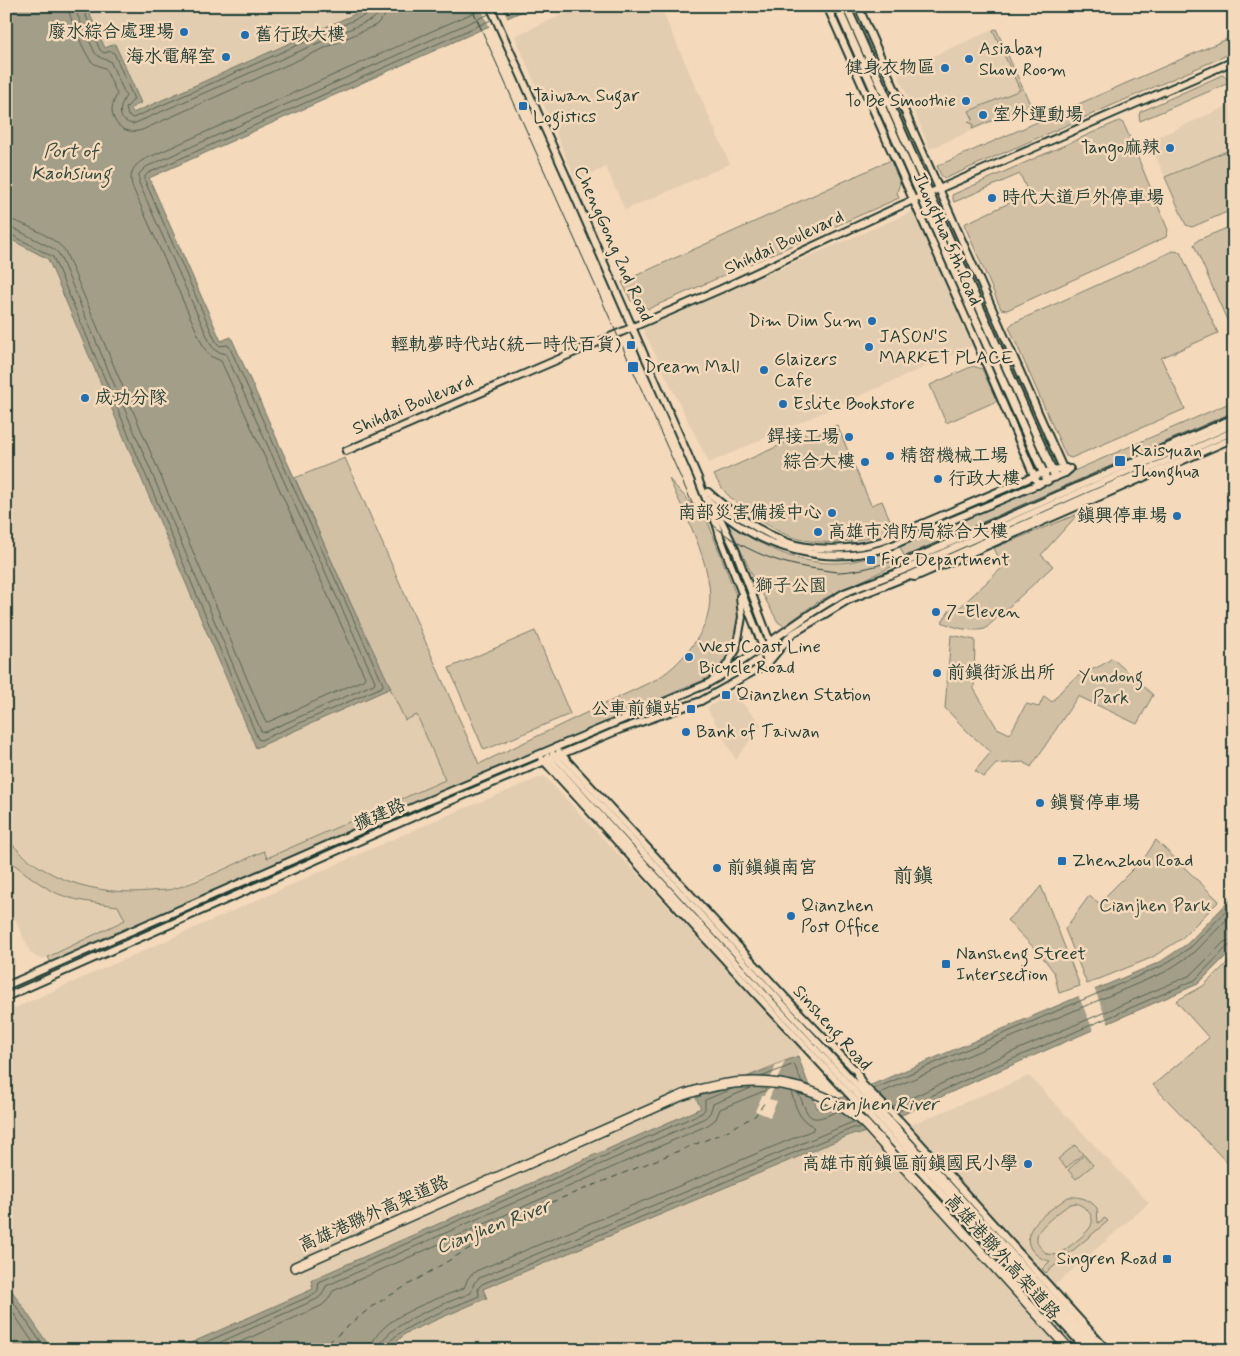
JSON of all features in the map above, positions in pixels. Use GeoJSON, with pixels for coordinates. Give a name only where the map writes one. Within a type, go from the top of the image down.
{"type":"FeatureCollection","features":[{"type":"Feature","properties":{"kind":"highway","name":"高雄港聯外高架道路"},"geometry":{"type":"LineString","coordinates":[[1064,1350],[858,1122],[839,1109],[814,1096],[771,1085],[728,1087],[704,1092],[326,1256],[683,1095],[726,1083],[768,1082],[800,1087],[814,1092],[844,1108],[865,1124],[1070,1350]]}},
{"type":"Feature","properties":{"kind":"main road","name":"JhongHua 5th Road"},"geometry":{"type":"LineString","coordinates":[[837,6],[1046,481]]}},
{"type":"Feature","properties":{"kind":"main road","name":"JhongHua 5th Road"},"geometry":{"type":"LineString","coordinates":[[846,6],[1054,474]]}},
{"type":"Feature","properties":{"kind":"street","name":"ChengGong 2nd Road"},"geometry":{"type":"LineString","coordinates":[[490,6],[716,519],[720,537],[763,647],[767,664]]}},
{"type":"Feature","properties":{"kind":"street","name":"JhongHua 5th Road"},"geometry":{"type":"LineString","coordinates":[[827,6],[1038,485]]}},
{"type":"Feature","properties":{"kind":"street","name":"JhongHua 5th Road"},"geometry":{"type":"LineString","coordinates":[[858,6],[1064,471],[1054,474]]}},
{"type":"Feature","properties":{"kind":"street"},"geometry":{"type":"LineString","coordinates":[[850,58],[866,51]]}},
{"type":"Feature","properties":{"kind":"street","name":"Shihdai Boulevard"},"geometry":{"type":"LineString","coordinates":[[346,451],[721,289],[914,200],[1234,61]]}},
{"type":"Feature","properties":{"kind":"street"},"geometry":{"type":"LineString","coordinates":[[906,573],[906,562],[1234,418]]}},
{"type":"Feature","properties":{"kind":"street"},"geometry":{"type":"LineString","coordinates":[[767,664],[792,634],[848,600],[1234,424]]}},
{"type":"Feature","properties":{"kind":"street"},"geometry":{"type":"LineString","coordinates":[[906,573],[1234,431]]}},
{"type":"Feature","properties":{"kind":"street"},"geometry":{"type":"LineString","coordinates":[[906,573],[916,577],[1234,438]]}},
{"type":"Feature","properties":{"kind":"street"},"geometry":{"type":"LineString","coordinates":[[705,493],[775,537],[799,545],[839,548],[867,545],[882,541],[1034,476],[1043,473],[1054,474]]}},
{"type":"Feature","properties":{"kind":"street"},"geometry":{"type":"LineString","coordinates":[[714,506],[772,544],[815,554],[838,556],[859,554],[884,548],[1038,485],[1054,474]]}},
{"type":"Feature","properties":{"kind":"street"},"geometry":{"type":"LineString","coordinates":[[705,493],[714,506],[735,549],[770,642],[767,664]]}},
{"type":"Feature","properties":{"kind":"street","name":"擴建路"},"geometry":{"type":"LineString","coordinates":[[6,986],[425,802],[719,678],[813,612],[844,594],[906,573]]}},
{"type":"Feature","properties":{"kind":"street"},"geometry":{"type":"LineString","coordinates":[[719,678],[736,650],[740,632],[742,611],[738,583]]}},
{"type":"Feature","properties":{"kind":"street","name":"擴建路"},"geometry":{"type":"LineString","coordinates":[[6,997],[552,757],[621,729],[701,701],[767,664]]}},
{"type":"Feature","properties":{"kind":"street","name":"Sinsheng Road"},"geometry":{"type":"LineString","coordinates":[[546,751],[856,1071],[854,1087],[885,1124],[1093,1350]]}},
{"type":"Feature","properties":{"kind":"street","name":"Sinsheng Road"},"geometry":{"type":"LineString","coordinates":[[546,751],[854,1087],[1087,1350]]}},
{"type":"Feature","properties":{"kind":"street","name":"Sinsheng Road"},"geometry":{"type":"LineString","coordinates":[[854,1087],[897,1119],[1107,1350]]}},
{"type":"Feature","properties":{"kind":"street","name":"Sinsheng Road"},"geometry":{"type":"LineString","coordinates":[[885,1124],[1100,1350]]}},
{"type":"Feature","properties":{"kind":"shaded area"},"geometry":{"type":"Polygon","coordinates":[[[86,6],[373,6],[133,113],[130,108],[135,106],[109,47],[105,48],[86,6]]]}},
{"type":"Feature","properties":{"kind":"shaded area"},"geometry":{"type":"Polygon","coordinates":[[[582,6],[660,6],[730,164],[625,210],[606,167],[576,181],[515,36],[582,6]]]}},
{"type":"Feature","properties":{"kind":"shaded area"},"geometry":{"type":"Polygon","coordinates":[[[997,28],[1030,105],[930,149],[897,72],[997,28]]]}},
{"type":"Feature","properties":{"kind":"shaded area"},"geometry":{"type":"Polygon","coordinates":[[[1234,103],[1234,148],[1165,177],[1149,141],[1234,103]]]}},
{"type":"Feature","properties":{"kind":"shaded area"},"geometry":{"type":"Polygon","coordinates":[[[914,211],[972,346],[709,463],[642,328],[914,211]]]}},
{"type":"Feature","properties":{"kind":"shaded area"},"geometry":{"type":"Polygon","coordinates":[[[6,237],[48,259],[256,748],[391,688],[405,720],[417,715],[446,780],[267,858],[264,851],[171,890],[132,893],[111,892],[85,887],[54,876],[33,862],[6,837],[6,237]]]}},
{"type":"Feature","properties":{"kind":"shaded area"},"geometry":{"type":"Polygon","coordinates":[[[732,692],[761,724],[736,760],[707,708],[732,692]]]}},
{"type":"Feature","properties":{"kind":"shaded area"},"geometry":{"type":"Polygon","coordinates":[[[544,776],[802,1047],[798,1056],[697,1098],[701,1108],[311,1280],[313,1289],[175,1350],[52,1350],[6,1282],[6,1012],[436,820],[544,776]]]}},
{"type":"Feature","properties":{"kind":"shaded area"},"geometry":{"type":"Polygon","coordinates":[[[6,858],[23,871],[74,899],[118,906],[125,920],[48,957],[42,959],[36,957],[30,952],[6,899],[6,858]]]}},
{"type":"Feature","properties":{"kind":"shaded area"},"geometry":{"type":"Polygon","coordinates":[[[6,934],[14,950],[15,965],[11,974],[6,976],[6,934]]]}},
{"type":"Feature","properties":{"kind":"shaded area","name":"高雄市前鎮區前鎮國民小學"},"geometry":{"type":"Polygon","coordinates":[[[1029,1076],[1149,1203],[1054,1286],[908,1126],[1029,1076]]]}},
{"type":"Feature","properties":{"kind":"shaded area"},"geometry":{"type":"Polygon","coordinates":[[[855,1132],[858,1135],[865,1132],[1068,1350],[388,1350],[406,1333],[487,1298],[483,1289],[855,1132]]]}},
{"type":"Feature","properties":{"kind":"green space"},"geometry":{"type":"Polygon","coordinates":[[[996,29],[1030,104],[972,129],[973,124],[968,122],[973,119],[969,111],[1020,90],[993,30],[996,29]]]}},
{"type":"Feature","properties":{"kind":"green space"},"geometry":{"type":"Polygon","coordinates":[[[1234,36],[1234,52],[946,178],[942,177],[937,166],[1234,36]]]}},
{"type":"Feature","properties":{"kind":"green space"},"geometry":{"type":"Polygon","coordinates":[[[1222,75],[1231,82],[1140,121],[1140,112],[1222,75]]]}},
{"type":"Feature","properties":{"kind":"green space"},"geometry":{"type":"Polygon","coordinates":[[[1119,121],[1123,123],[1126,129],[1168,230],[1166,237],[1007,310],[1001,309],[964,224],[1029,194],[1020,174],[954,202],[952,195],[1119,121]]]}},
{"type":"Feature","properties":{"kind":"green space"},"geometry":{"type":"Polygon","coordinates":[[[1234,148],[1234,209],[1192,227],[1186,225],[1165,177],[1234,148]]]}},
{"type":"Feature","properties":{"kind":"green space"},"geometry":{"type":"Polygon","coordinates":[[[891,160],[900,183],[897,192],[899,198],[648,309],[641,302],[631,301],[622,282],[891,160]]]}},
{"type":"Feature","properties":{"kind":"green space"},"geometry":{"type":"Polygon","coordinates":[[[1234,225],[1234,336],[1194,245],[1198,240],[1234,225]]]}},
{"type":"Feature","properties":{"kind":"green space"},"geometry":{"type":"Polygon","coordinates":[[[1173,251],[1180,252],[1218,333],[1161,358],[1185,409],[1071,458],[1066,456],[1009,327],[1013,323],[1173,251]]]}},
{"type":"Feature","properties":{"kind":"green space"},"geometry":{"type":"Polygon","coordinates":[[[973,366],[982,369],[997,401],[946,423],[930,385],[973,366]]]}},
{"type":"Feature","properties":{"kind":"green space"},"geometry":{"type":"Polygon","coordinates":[[[1234,401],[1234,417],[906,560],[900,547],[1234,401]]]}},
{"type":"Feature","properties":{"kind":"green space"},"geometry":{"type":"Polygon","coordinates":[[[837,425],[871,505],[882,501],[894,529],[870,537],[844,542],[817,542],[792,537],[772,528],[742,508],[731,498],[714,475],[805,434],[816,435],[837,425]]]}},
{"type":"Feature","properties":{"kind":"green space"},"geometry":{"type":"Polygon","coordinates":[[[345,458],[479,764],[657,679],[678,662],[695,642],[707,618],[710,602],[709,584],[699,547],[669,479],[708,522],[737,598],[739,611],[735,640],[725,663],[706,679],[450,789],[52,965],[48,957],[125,920],[118,906],[66,897],[39,883],[6,858],[6,837],[20,852],[36,864],[71,882],[110,891],[167,890],[219,872],[264,851],[267,858],[445,780],[417,715],[405,720],[351,605],[295,478],[345,458]]]}},
{"type":"Feature","properties":{"kind":"green space"},"geometry":{"type":"Polygon","coordinates":[[[1078,514],[1041,555],[1053,566],[985,629],[963,629],[942,622],[950,610],[958,609],[1003,567],[994,548],[1078,514]]]}},
{"type":"Feature","properties":{"kind":"green space","name":"獅子公園"},"geometry":{"type":"Polygon","coordinates":[[[728,523],[765,546],[792,557],[820,562],[842,563],[888,552],[893,566],[819,601],[784,626],[778,622],[753,577],[728,523]]]}},
{"type":"Feature","properties":{"kind":"green space"},"geometry":{"type":"Polygon","coordinates":[[[535,631],[570,714],[487,749],[483,748],[449,668],[535,631]]]}},
{"type":"Feature","properties":{"kind":"green space","name":"Yundong Park"},"geometry":{"type":"Polygon","coordinates":[[[951,635],[975,640],[974,689],[997,728],[1010,734],[1026,704],[1039,707],[1044,696],[1052,702],[1064,687],[1076,678],[1112,658],[1153,695],[1137,724],[1078,696],[1031,767],[1023,762],[996,764],[984,777],[975,771],[991,752],[970,734],[945,708],[951,635]]]}},
{"type":"Feature","properties":{"kind":"green space","name":"Cianjhen Park"},"geometry":{"type":"Polygon","coordinates":[[[1156,840],[1219,901],[1181,939],[1151,958],[1087,984],[1065,929],[1089,896],[1099,903],[1145,857],[1156,840]]]}},
{"type":"Feature","properties":{"kind":"green space","name":"Cianjhen Park"},"geometry":{"type":"Polygon","coordinates":[[[1041,886],[1080,986],[1059,993],[1054,972],[1041,955],[1007,920],[1028,902],[1041,886]]]}},
{"type":"Feature","properties":{"kind":"green space"},"geometry":{"type":"Polygon","coordinates":[[[1234,957],[1234,1170],[1153,1085],[1209,1038],[1176,1001],[1203,986],[1234,957]]]}},
{"type":"Feature","properties":{"kind":"green space"},"geometry":{"type":"Polygon","coordinates":[[[1075,1145],[1083,1154],[1066,1168],[1058,1159],[1075,1145]]]}},
{"type":"Feature","properties":{"kind":"green space"},"geometry":{"type":"Polygon","coordinates":[[[1084,1155],[1093,1165],[1076,1179],[1068,1170],[1084,1155]]]}},
{"type":"Feature","properties":{"kind":"green space"},"geometry":{"type":"Polygon","coordinates":[[[1068,1197],[1076,1197],[1091,1202],[1097,1208],[1098,1223],[1105,1218],[1108,1221],[1046,1273],[1042,1269],[1050,1261],[1035,1254],[1031,1249],[1028,1241],[1029,1233],[1039,1219],[1068,1197]],[[1075,1203],[1070,1204],[1041,1228],[1038,1233],[1037,1242],[1047,1254],[1058,1255],[1089,1229],[1092,1221],[1090,1213],[1075,1203]]]}},
{"type":"Feature","properties":{"kind":"water","name":"Port of Kaohsiung"},"geometry":{"type":"Polygon","coordinates":[[[6,6],[86,6],[105,48],[115,44],[141,103],[131,108],[133,113],[373,6],[534,6],[149,178],[221,341],[231,337],[351,604],[391,688],[256,748],[48,259],[6,237],[6,6]]]}},
{"type":"Feature","properties":{"kind":"water","name":"Cianjhen River"},"geometry":{"type":"Polygon","coordinates":[[[1234,896],[1234,948],[1198,984],[980,1079],[858,1135],[855,1133],[483,1289],[487,1298],[406,1333],[388,1350],[175,1350],[313,1289],[311,1280],[701,1108],[696,1098],[785,1061],[798,1056],[817,1108],[1160,962],[1187,944],[1234,896]]]}},
{"type":"Feature","properties":{"kind":"water"},"geometry":{"type":"Polygon","coordinates":[[[6,1282],[52,1350],[6,1350],[6,1282]]]}},
{"type":"Feature","properties":{"kind":"pier"},"geometry":{"type":"Polygon","coordinates":[[[480,6],[502,6],[508,20],[490,28],[480,6]]]}},
{"type":"Feature","properties":{"kind":"pier"},"geometry":{"type":"Polygon","coordinates":[[[1094,988],[1109,1025],[1094,1032],[1078,995],[1094,988]]]}},
{"type":"Feature","properties":{"kind":"pier"},"geometry":{"type":"Polygon","coordinates":[[[785,1061],[769,1099],[777,1101],[770,1117],[755,1111],[762,1096],[764,1096],[776,1065],[785,1061]]]}},
{"type":"Feature","properties":{"kind":"ferry route"},"geometry":{"type":"LineString","coordinates":[[320,1350],[371,1307],[500,1230],[552,1202],[723,1133],[755,1116],[765,1102]]}},
{"type":"Feature","properties":{"kind":"tram line"},"geometry":{"type":"LineString","coordinates":[[471,6],[692,503],[718,529],[748,548],[782,562],[840,572],[862,569],[899,559],[1234,412]]}},
{"type":"Feature","properties":{"kind":"place","name":"廢水綜合處理場"},"geometry":{"type":"Point","coordinates":[184,32]}},
{"type":"Feature","properties":{"kind":"place","name":"舊行政大樓"},"geometry":{"type":"Point","coordinates":[245,35]}},
{"type":"Feature","properties":{"kind":"place","name":"海水電解室"},"geometry":{"type":"Point","coordinates":[226,57]}},
{"type":"Feature","properties":{"kind":"place","name":"Asiabay Show Room"},"geometry":{"type":"Point","coordinates":[969,59]}},
{"type":"Feature","properties":{"kind":"place","name":"健身衣物區"},"geometry":{"type":"Point","coordinates":[945,68]}},
{"type":"Feature","properties":{"kind":"place","name":"To Be Smoothie"},"geometry":{"type":"Point","coordinates":[966,101]}},
{"type":"Feature","properties":{"kind":"place","name":"Taiwan Sugar Logistics"},"geometry":{"type":"Point","coordinates":[523,106]}},
{"type":"Feature","properties":{"kind":"place","name":"室外運動場"},"geometry":{"type":"Point","coordinates":[983,115]}},
{"type":"Feature","properties":{"kind":"place","name":"Tango麻辣"},"geometry":{"type":"Point","coordinates":[1170,148]}},
{"type":"Feature","properties":{"kind":"place","name":"時代大道戶外停車場"},"geometry":{"type":"Point","coordinates":[992,198]}},
{"type":"Feature","properties":{"kind":"place","name":"Dim Dim Sum"},"geometry":{"type":"Point","coordinates":[872,321]}},
{"type":"Feature","properties":{"kind":"place","name":"輕軌夢時代站(統一時代百貨)"},"geometry":{"type":"Point","coordinates":[631,345]}},
{"type":"Feature","properties":{"kind":"place","name":"JASON'S MARKET PLACE"},"geometry":{"type":"Point","coordinates":[869,347]}},
{"type":"Feature","properties":{"kind":"place","name":"Dream Mall"},"geometry":{"type":"Point","coordinates":[633,367]}},
{"type":"Feature","properties":{"kind":"place","name":"Glaizers Cafe"},"geometry":{"type":"Point","coordinates":[764,370]}},
{"type":"Feature","properties":{"kind":"place","name":"成功分隊"},"geometry":{"type":"Point","coordinates":[85,398]}},
{"type":"Feature","properties":{"kind":"place","name":"Eslite Bookstore"},"geometry":{"type":"Point","coordinates":[783,404]}},
{"type":"Feature","properties":{"kind":"place","name":"銲接工場"},"geometry":{"type":"Point","coordinates":[849,437]}},
{"type":"Feature","properties":{"kind":"place","name":"精密機械工場"},"geometry":{"type":"Point","coordinates":[890,456]}},
{"type":"Feature","properties":{"kind":"place","name":"Kaisyuan Jhonghua"},"geometry":{"type":"Point","coordinates":[1120,461]}},
{"type":"Feature","properties":{"kind":"place","name":"綜合大樓"},"geometry":{"type":"Point","coordinates":[865,462]}},
{"type":"Feature","properties":{"kind":"place","name":"行政大樓"},"geometry":{"type":"Point","coordinates":[938,479]}},
{"type":"Feature","properties":{"kind":"place","name":"南部災害備援中心"},"geometry":{"type":"Point","coordinates":[832,513]}},
{"type":"Feature","properties":{"kind":"place","name":"鎮興停車場"},"geometry":{"type":"Point","coordinates":[1177,516]}},
{"type":"Feature","properties":{"kind":"place","name":"高雄市消防局綜合大樓"},"geometry":{"type":"Point","coordinates":[818,532]}},
{"type":"Feature","properties":{"kind":"place","name":"Fire Department"},"geometry":{"type":"Point","coordinates":[871,560]}},
{"type":"Feature","properties":{"kind":"place","name":"7-Eleven"},"geometry":{"type":"Point","coordinates":[936,612]}},
{"type":"Feature","properties":{"kind":"place","name":"West Coast Line Bicycle Road"},"geometry":{"type":"Point","coordinates":[689,657]}},
{"type":"Feature","properties":{"kind":"place","name":"前鎮街派出所"},"geometry":{"type":"Point","coordinates":[937,673]}},
{"type":"Feature","properties":{"kind":"place","name":"Qianzhen Station"},"geometry":{"type":"Point","coordinates":[726,695]}},
{"type":"Feature","properties":{"kind":"place","name":"公車前鎮站"},"geometry":{"type":"Point","coordinates":[691,709]}},
{"type":"Feature","properties":{"kind":"place","name":"Bank of Taiwan"},"geometry":{"type":"Point","coordinates":[686,732]}},
{"type":"Feature","properties":{"kind":"place","name":"鎮賢停車場"},"geometry":{"type":"Point","coordinates":[1040,803]}},
{"type":"Feature","properties":{"kind":"place","name":"Zhenzhou Road"},"geometry":{"type":"Point","coordinates":[1062,861]}},
{"type":"Feature","properties":{"kind":"place","name":"前鎮鎮南宮"},"geometry":{"type":"Point","coordinates":[717,868]}},
{"type":"Feature","properties":{"kind":"place","name":"Qianzhen Post Office"},"geometry":{"type":"Point","coordinates":[791,916]}},
{"type":"Feature","properties":{"kind":"place","name":"Nansheng Street Intersection"},"geometry":{"type":"Point","coordinates":[946,964]}},
{"type":"Feature","properties":{"kind":"place","name":"高雄市前鎮區前鎮國民小學"},"geometry":{"type":"Point","coordinates":[1028,1164]}},
{"type":"Feature","properties":{"kind":"place","name":"Singren Road"},"geometry":{"type":"Point","coordinates":[1167,1259]}},
{"type":"Feature","properties":{"kind":"district","name":"前鎮"},"geometry":{"type":"Point","coordinates":[913,876]}}]}
